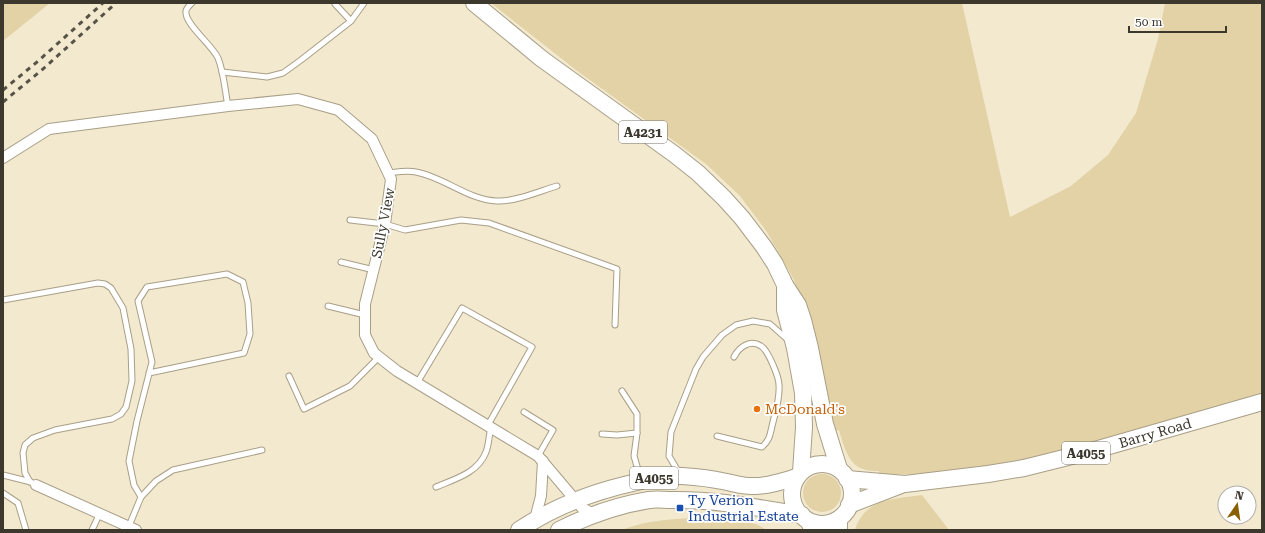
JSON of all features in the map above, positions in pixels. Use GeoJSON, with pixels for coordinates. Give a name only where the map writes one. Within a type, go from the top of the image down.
{"type":"FeatureCollection","features":[{"type":"Feature","properties":{"kind":"main road","name":"A4231"},"geometry":{"type":"LineString","coordinates":[[474,3],[542,59],[698,173],[742,218],[775,264],[785,285],[798,305],[803,320],[825,424],[843,474]]}},
{"type":"Feature","properties":{"kind":"main road","name":"A4231"},"geometry":{"type":"LineString","coordinates":[[785,285],[786,310],[803,393],[804,426],[799,475]]}},
{"type":"Feature","properties":{"kind":"main road","name":"Barry Road"},"geometry":{"type":"LineString","coordinates":[[843,474],[905,484],[988,474],[1054,461],[1262,402]]}},
{"type":"Feature","properties":{"kind":"main road"},"geometry":{"type":"LineString","coordinates":[[824,464],[833,466],[843,474],[851,491],[843,518],[824,523],[806,521],[797,510],[792,498],[794,484],[799,475],[806,468],[824,464]]}},
{"type":"Feature","properties":{"kind":"main road","name":"A4055"},"geometry":{"type":"LineString","coordinates":[[519,530],[535,519],[575,500],[624,484],[661,477],[680,476],[753,486],[765,486],[799,475]]}},
{"type":"Feature","properties":{"kind":"main road","name":"Barry Road"},"geometry":{"type":"LineString","coordinates":[[843,518],[905,484]]}},
{"type":"Feature","properties":{"kind":"main road","name":"A4055"},"geometry":{"type":"LineString","coordinates":[[559,530],[614,508],[651,500],[681,499],[736,504],[806,521]]}},
{"type":"Feature","properties":{"kind":"street","name":"Sully View"},"geometry":{"type":"LineString","coordinates":[[3,158],[49,129],[228,106],[298,100],[338,110],[372,139],[391,179],[384,224],[365,304],[365,336],[374,353],[397,371],[541,458],[582,508],[596,515]]}},
{"type":"Feature","properties":{"kind":"street"},"geometry":{"type":"LineString","coordinates":[[535,519],[541,496],[541,458]]}},
{"type":"Feature","properties":{"kind":"street"},"geometry":{"type":"LineString","coordinates":[[33,483],[133,528]]}},
{"type":"Feature","properties":{"kind":"lane"},"geometry":{"type":"LineString","coordinates":[[192,3],[187,7],[185,14],[217,57],[222,72],[228,106]]}},
{"type":"Feature","properties":{"kind":"lane"},"geometry":{"type":"LineString","coordinates":[[222,72],[267,77],[283,73],[302,60],[351,21],[364,3]]}},
{"type":"Feature","properties":{"kind":"lane"},"geometry":{"type":"LineString","coordinates":[[335,4],[351,21]]}},
{"type":"Feature","properties":{"kind":"lane"},"geometry":{"type":"LineString","coordinates":[[388,173],[415,172],[425,174],[479,198],[497,201],[510,200],[557,186]]}},
{"type":"Feature","properties":{"kind":"lane"},"geometry":{"type":"LineString","coordinates":[[350,220],[384,224],[405,230],[461,220],[489,223],[617,269],[615,325]]}},
{"type":"Feature","properties":{"kind":"lane"},"geometry":{"type":"LineString","coordinates":[[341,262],[374,270]]}},
{"type":"Feature","properties":{"kind":"lane"},"geometry":{"type":"LineString","coordinates":[[141,497],[134,485],[129,461],[137,421],[149,373],[152,362],[138,301],[147,286],[227,274],[243,282],[248,303],[250,334],[244,353],[149,373]]}},
{"type":"Feature","properties":{"kind":"lane"},"geometry":{"type":"LineString","coordinates":[[3,300],[98,283],[105,284],[111,288],[123,308],[131,350],[132,381],[126,407],[121,414],[112,419],[55,430],[33,438],[25,445],[22,453],[25,474],[33,483]]}},
{"type":"Feature","properties":{"kind":"lane"},"geometry":{"type":"LineString","coordinates":[[328,306],[365,316]]}},
{"type":"Feature","properties":{"kind":"lane"},"geometry":{"type":"LineString","coordinates":[[417,383],[462,308],[532,347],[489,426],[487,451],[482,460],[467,474],[436,487]]}},
{"type":"Feature","properties":{"kind":"lane"},"geometry":{"type":"LineString","coordinates":[[680,476],[669,456],[671,432],[696,369],[720,337],[736,325],[752,321],[770,324],[781,332],[795,348]]}},
{"type":"Feature","properties":{"kind":"lane"},"geometry":{"type":"LineString","coordinates":[[717,436],[762,447],[769,441],[779,399],[779,384],[766,350],[761,345],[744,344],[737,350],[734,357]]}},
{"type":"Feature","properties":{"kind":"lane"},"geometry":{"type":"LineString","coordinates":[[289,376],[304,409],[350,386],[378,357]]}},
{"type":"Feature","properties":{"kind":"lane"},"geometry":{"type":"LineString","coordinates":[[622,391],[636,414],[637,433],[634,456],[641,481]]}},
{"type":"Feature","properties":{"kind":"lane"},"geometry":{"type":"LineString","coordinates":[[524,412],[553,430],[541,458]]}},
{"type":"Feature","properties":{"kind":"lane"},"geometry":{"type":"LineString","coordinates":[[602,434],[617,435],[637,433]]}},
{"type":"Feature","properties":{"kind":"lane"},"geometry":{"type":"LineString","coordinates":[[133,528],[141,497],[156,481],[173,470],[262,450]]}},
{"type":"Feature","properties":{"kind":"lane"},"geometry":{"type":"LineString","coordinates":[[3,475],[17,480],[33,483]]}},
{"type":"Feature","properties":{"kind":"lane"},"geometry":{"type":"LineString","coordinates":[[3,493],[18,503],[26,530]]}},
{"type":"Feature","properties":{"kind":"lane"},"geometry":{"type":"LineString","coordinates":[[92,530],[100,513]]}},
{"type":"Feature","properties":{"kind":"shaded area"},"geometry":{"type":"Polygon","coordinates":[[[3,3],[50,3],[3,41],[3,3]]]}},
{"type":"Feature","properties":{"kind":"shaded area"},"geometry":{"type":"Polygon","coordinates":[[[491,3],[962,3],[1010,217],[1071,186],[1108,155],[1136,113],[1158,39],[1165,3],[1262,3],[1262,393],[1099,442],[1025,461],[941,473],[879,475],[879,471],[867,470],[858,467],[853,463],[847,453],[839,430],[834,431],[817,359],[794,280],[767,232],[740,196],[706,164],[576,70],[491,3]]]}},
{"type":"Feature","properties":{"kind":"shaded area"},"geometry":{"type":"Polygon","coordinates":[[[822,474],[835,480],[841,493],[835,506],[822,512],[809,506],[803,493],[809,480],[822,474]]]}},
{"type":"Feature","properties":{"kind":"shaded area"},"geometry":{"type":"Polygon","coordinates":[[[922,495],[949,530],[855,530],[860,519],[873,506],[891,499],[922,495]]]}},
{"type":"Feature","properties":{"kind":"shaded area"},"geometry":{"type":"Polygon","coordinates":[[[734,517],[758,525],[767,530],[622,530],[649,522],[663,520],[734,517]]]}},
{"type":"Feature","properties":{"kind":"railway"},"geometry":{"type":"LineString","coordinates":[[3,90],[103,3]]}},
{"type":"Feature","properties":{"kind":"railway"},"geometry":{"type":"LineString","coordinates":[[3,102],[43,69],[116,3]]}},
{"type":"Feature","properties":{"kind":"place","name":"McDonald's"},"geometry":{"type":"Point","coordinates":[757,409]}},
{"type":"Feature","properties":{"kind":"place","name":"Ty Verion Industrial Estate"},"geometry":{"type":"Point","coordinates":[680,508]}}]}
